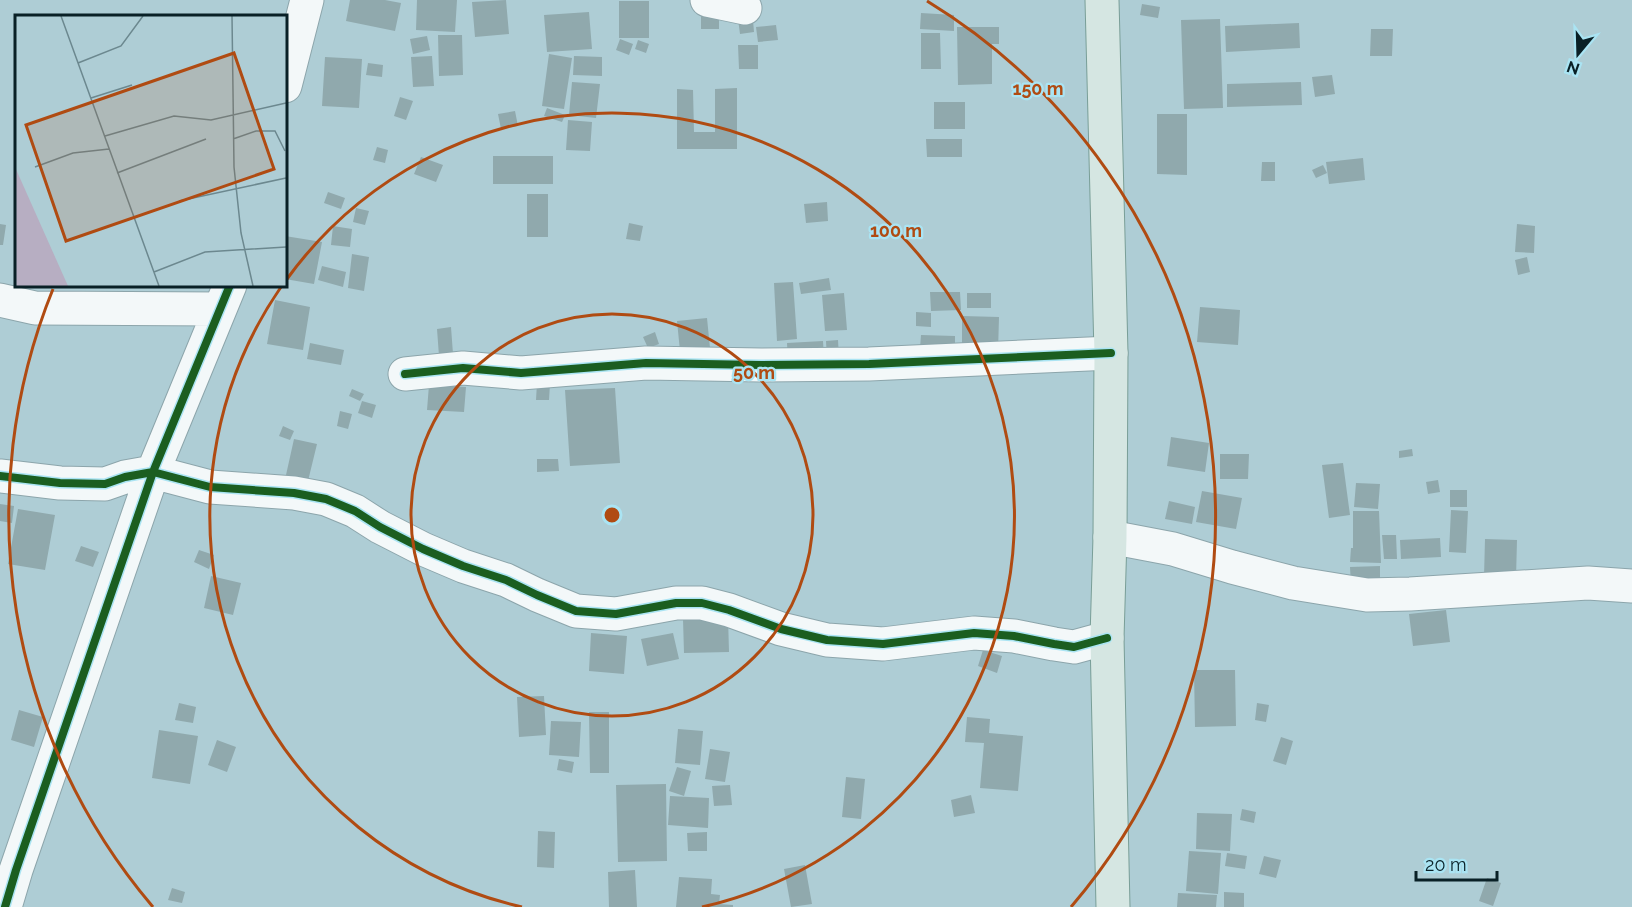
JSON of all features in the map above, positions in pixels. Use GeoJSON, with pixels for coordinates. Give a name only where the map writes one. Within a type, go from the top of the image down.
{"type":"FeatureCollection","features":[{"type":"Feature","properties":{"kind":"main road"},"geometry":{"type":"LineString","coordinates":[[1102,0],[1111,353],[1107,638],[1113,907]]}},
{"type":"Feature","properties":{"kind":"street"},"geometry":{"type":"LineString","coordinates":[[286,82],[307,0]]}},
{"type":"Feature","properties":{"kind":"street"},"geometry":{"type":"LineString","coordinates":[[707,0],[745,8]]}},
{"type":"Feature","properties":{"kind":"street"},"geometry":{"type":"LineString","coordinates":[[0,300],[35,308],[225,297],[153,472],[5,907]]}},
{"type":"Feature","properties":{"kind":"street"},"geometry":{"type":"LineString","coordinates":[[405,374],[463,368],[520,373],[646,363],[869,364],[1111,353]]}},
{"type":"Feature","properties":{"kind":"street"},"geometry":{"type":"LineString","coordinates":[[0,476],[60,483],[105,484],[125,477],[153,472],[210,487],[294,493],[326,499],[355,511],[380,527],[463,567],[506,580],[576,611],[616,614],[676,603],[702,603],[781,629],[827,640],[884,644],[974,633],[1014,636],[1074,647],[1107,638]]}},
{"type":"Feature","properties":{"kind":"street"},"geometry":{"type":"LineString","coordinates":[[1110,537],[1173,549],[1293,583],[1367,595],[1588,583],[1632,586]]}},
{"type":"Feature","properties":{"kind":"building"},"geometry":{"type":"Polygon","coordinates":[[[350,0],[385,0],[401,3],[395,31],[346,21],[350,0]]]}},
{"type":"Feature","properties":{"kind":"building"},"geometry":{"type":"Polygon","coordinates":[[[417,0],[457,0],[455,32],[416,30],[417,0]]]}},
{"type":"Feature","properties":{"kind":"building"},"geometry":{"type":"Polygon","coordinates":[[[506,0],[509,34],[475,37],[472,2],[506,0]]]}},
{"type":"Feature","properties":{"kind":"building"},"geometry":{"type":"Polygon","coordinates":[[[619,1],[649,1],[649,38],[619,38],[619,1]]]}},
{"type":"Feature","properties":{"kind":"building"},"geometry":{"type":"Polygon","coordinates":[[[1142,4],[1160,7],[1158,18],[1140,15],[1142,4]]]}},
{"type":"Feature","properties":{"kind":"building"},"geometry":{"type":"Polygon","coordinates":[[[752,9],[754,32],[740,34],[737,11],[752,9]]]}},
{"type":"Feature","properties":{"kind":"building"},"geometry":{"type":"Polygon","coordinates":[[[589,12],[592,49],[547,52],[544,15],[589,12]]]}},
{"type":"Feature","properties":{"kind":"building"},"geometry":{"type":"Polygon","coordinates":[[[701,13],[719,13],[719,29],[701,29],[701,13]]]}},
{"type":"Feature","properties":{"kind":"building"},"geometry":{"type":"Polygon","coordinates":[[[921,13],[954,15],[954,31],[920,29],[921,13]]]}},
{"type":"Feature","properties":{"kind":"building"},"geometry":{"type":"Polygon","coordinates":[[[1220,19],[1223,108],[1184,109],[1181,20],[1220,19]]]}},
{"type":"Feature","properties":{"kind":"building"},"geometry":{"type":"Polygon","coordinates":[[[1299,23],[1300,48],[1226,52],[1225,26],[1299,23]]]}},
{"type":"Feature","properties":{"kind":"building"},"geometry":{"type":"Polygon","coordinates":[[[776,25],[778,40],[758,42],[756,27],[776,25]]]}},
{"type":"Feature","properties":{"kind":"building"},"geometry":{"type":"Polygon","coordinates":[[[957,27],[999,27],[999,44],[992,44],[992,84],[958,85],[957,27]]]}},
{"type":"Feature","properties":{"kind":"building"},"geometry":{"type":"Polygon","coordinates":[[[1371,29],[1393,29],[1392,56],[1370,56],[1371,29]]]}},
{"type":"Feature","properties":{"kind":"building"},"geometry":{"type":"Polygon","coordinates":[[[921,33],[940,33],[941,69],[921,69],[921,33]]]}},
{"type":"Feature","properties":{"kind":"building"},"geometry":{"type":"Polygon","coordinates":[[[438,35],[462,35],[463,75],[439,76],[438,35]]]}},
{"type":"Feature","properties":{"kind":"building"},"geometry":{"type":"Polygon","coordinates":[[[427,36],[430,50],[413,54],[410,39],[427,36]]]}},
{"type":"Feature","properties":{"kind":"building"},"geometry":{"type":"Polygon","coordinates":[[[620,39],[633,44],[629,55],[616,50],[620,39]]]}},
{"type":"Feature","properties":{"kind":"building"},"geometry":{"type":"Polygon","coordinates":[[[638,40],[649,44],[646,53],[635,49],[638,40]]]}},
{"type":"Feature","properties":{"kind":"building"},"geometry":{"type":"Polygon","coordinates":[[[738,45],[758,45],[758,69],[739,69],[738,45]]]}},
{"type":"Feature","properties":{"kind":"building"},"geometry":{"type":"Polygon","coordinates":[[[549,54],[572,58],[564,109],[542,106],[549,54]]]}},
{"type":"Feature","properties":{"kind":"building"},"geometry":{"type":"Polygon","coordinates":[[[432,56],[434,86],[413,87],[411,57],[432,56]]]}},
{"type":"Feature","properties":{"kind":"building"},"geometry":{"type":"Polygon","coordinates":[[[574,56],[602,57],[602,76],[573,75],[574,56]]]}},
{"type":"Feature","properties":{"kind":"building"},"geometry":{"type":"Polygon","coordinates":[[[325,57],[362,59],[359,108],[322,106],[325,57]]]}},
{"type":"Feature","properties":{"kind":"building"},"geometry":{"type":"Polygon","coordinates":[[[368,63],[383,65],[382,77],[366,75],[368,63]]]}},
{"type":"Feature","properties":{"kind":"building"},"geometry":{"type":"Polygon","coordinates":[[[1332,75],[1335,94],[1315,97],[1312,77],[1332,75]]]}},
{"type":"Feature","properties":{"kind":"building"},"geometry":{"type":"Polygon","coordinates":[[[572,82],[600,84],[596,118],[569,115],[572,82]]]}},
{"type":"Feature","properties":{"kind":"building"},"geometry":{"type":"Polygon","coordinates":[[[1301,82],[1302,105],[1227,107],[1227,84],[1301,82]]]}},
{"type":"Feature","properties":{"kind":"building"},"geometry":{"type":"Polygon","coordinates":[[[737,88],[737,149],[677,149],[677,89],[693,90],[694,132],[715,132],[715,89],[737,88]]]}},
{"type":"Feature","properties":{"kind":"building"},"geometry":{"type":"Polygon","coordinates":[[[400,97],[413,101],[406,120],[394,116],[400,97]]]}},
{"type":"Feature","properties":{"kind":"building"},"geometry":{"type":"Polygon","coordinates":[[[934,102],[965,102],[965,129],[934,129],[934,102]]]}},
{"type":"Feature","properties":{"kind":"building"},"geometry":{"type":"Polygon","coordinates":[[[547,108],[565,115],[562,122],[544,116],[547,108]]]}},
{"type":"Feature","properties":{"kind":"building"},"geometry":{"type":"Polygon","coordinates":[[[515,111],[518,126],[501,129],[498,114],[515,111]]]}},
{"type":"Feature","properties":{"kind":"building"},"geometry":{"type":"Polygon","coordinates":[[[1157,114],[1187,114],[1187,175],[1157,174],[1157,114]]]}},
{"type":"Feature","properties":{"kind":"building"},"geometry":{"type":"Polygon","coordinates":[[[568,120],[592,122],[590,151],[566,150],[568,120]]]}},
{"type":"Feature","properties":{"kind":"building"},"geometry":{"type":"Polygon","coordinates":[[[926,139],[962,139],[962,157],[927,157],[926,139]]]}},
{"type":"Feature","properties":{"kind":"building"},"geometry":{"type":"Polygon","coordinates":[[[377,147],[388,150],[385,163],[373,160],[377,147]]]}},
{"type":"Feature","properties":{"kind":"building"},"geometry":{"type":"Polygon","coordinates":[[[493,156],[553,156],[553,184],[493,184],[493,156]]]}},
{"type":"Feature","properties":{"kind":"building"},"geometry":{"type":"Polygon","coordinates":[[[421,157],[443,165],[436,182],[414,174],[421,157]]]}},
{"type":"Feature","properties":{"kind":"building"},"geometry":{"type":"Polygon","coordinates":[[[1363,158],[1365,180],[1329,184],[1326,162],[1363,158]]]}},
{"type":"Feature","properties":{"kind":"building"},"geometry":{"type":"Polygon","coordinates":[[[1262,162],[1275,162],[1275,181],[1261,181],[1262,162]]]}},
{"type":"Feature","properties":{"kind":"building"},"geometry":{"type":"Polygon","coordinates":[[[1323,165],[1327,173],[1316,178],[1312,170],[1323,165]]]}},
{"type":"Feature","properties":{"kind":"building"},"geometry":{"type":"Polygon","coordinates":[[[328,192],[345,198],[341,209],[324,203],[328,192]]]}},
{"type":"Feature","properties":{"kind":"building"},"geometry":{"type":"Polygon","coordinates":[[[527,194],[548,194],[548,237],[527,237],[527,194]]]}},
{"type":"Feature","properties":{"kind":"building"},"geometry":{"type":"Polygon","coordinates":[[[827,202],[828,221],[806,223],[804,204],[827,202]]]}},
{"type":"Feature","properties":{"kind":"building"},"geometry":{"type":"Polygon","coordinates":[[[356,208],[369,211],[365,225],[353,222],[356,208]]]}},
{"type":"Feature","properties":{"kind":"building"},"geometry":{"type":"Polygon","coordinates":[[[629,223],[643,226],[640,241],[626,239],[629,223]]]}},
{"type":"Feature","properties":{"kind":"building"},"geometry":{"type":"Polygon","coordinates":[[[0,224],[6,225],[3,245],[0,245],[0,224]]]}},
{"type":"Feature","properties":{"kind":"building"},"geometry":{"type":"Polygon","coordinates":[[[1517,224],[1535,226],[1534,253],[1515,252],[1517,224]]]}},
{"type":"Feature","properties":{"kind":"building"},"geometry":{"type":"Polygon","coordinates":[[[333,226],[352,229],[350,247],[331,245],[333,226]]]}},
{"type":"Feature","properties":{"kind":"building"},"geometry":{"type":"Polygon","coordinates":[[[286,236],[322,242],[314,284],[286,279],[286,236]]]}},
{"type":"Feature","properties":{"kind":"building"},"geometry":{"type":"Polygon","coordinates":[[[352,254],[369,257],[364,291],[348,288],[352,254]]]}},
{"type":"Feature","properties":{"kind":"building"},"geometry":{"type":"Polygon","coordinates":[[[1527,257],[1530,272],[1518,275],[1515,260],[1527,257]]]}},
{"type":"Feature","properties":{"kind":"building"},"geometry":{"type":"Polygon","coordinates":[[[322,266],[346,272],[343,287],[318,280],[322,266]]]}},
{"type":"Feature","properties":{"kind":"building"},"geometry":{"type":"Polygon","coordinates":[[[829,278],[831,290],[801,294],[799,283],[829,278]]]}},
{"type":"Feature","properties":{"kind":"building"},"geometry":{"type":"Polygon","coordinates":[[[793,282],[797,339],[777,341],[774,283],[793,282]]]}},
{"type":"Feature","properties":{"kind":"building"},"geometry":{"type":"Polygon","coordinates":[[[930,292],[960,292],[961,310],[931,311],[930,292]]]}},
{"type":"Feature","properties":{"kind":"building"},"geometry":{"type":"Polygon","coordinates":[[[844,293],[847,330],[825,331],[822,295],[844,293]]]}},
{"type":"Feature","properties":{"kind":"building"},"geometry":{"type":"Polygon","coordinates":[[[967,293],[991,293],[991,308],[967,308],[967,293]]]}},
{"type":"Feature","properties":{"kind":"building"},"geometry":{"type":"Polygon","coordinates":[[[275,300],[310,307],[303,350],[267,344],[275,300]]]}},
{"type":"Feature","properties":{"kind":"building"},"geometry":{"type":"Polygon","coordinates":[[[1200,307],[1240,310],[1238,345],[1197,342],[1200,307]]]}},
{"type":"Feature","properties":{"kind":"building"},"geometry":{"type":"Polygon","coordinates":[[[916,312],[931,313],[931,327],[916,326],[916,312]]]}},
{"type":"Feature","properties":{"kind":"building"},"geometry":{"type":"Polygon","coordinates":[[[962,316],[999,317],[998,352],[962,352],[962,316]]]}},
{"type":"Feature","properties":{"kind":"building"},"geometry":{"type":"Polygon","coordinates":[[[707,318],[710,348],[680,351],[677,321],[707,318]]]}},
{"type":"Feature","properties":{"kind":"building"},"geometry":{"type":"Polygon","coordinates":[[[451,327],[453,354],[439,356],[437,329],[451,327]]]}},
{"type":"Feature","properties":{"kind":"building"},"geometry":{"type":"Polygon","coordinates":[[[655,332],[659,344],[648,348],[643,337],[655,332]]]}},
{"type":"Feature","properties":{"kind":"building"},"geometry":{"type":"Polygon","coordinates":[[[921,335],[955,336],[955,350],[920,348],[921,335]]]}},
{"type":"Feature","properties":{"kind":"building"},"geometry":{"type":"Polygon","coordinates":[[[838,340],[839,358],[827,359],[826,341],[838,340]]]}},
{"type":"Feature","properties":{"kind":"building"},"geometry":{"type":"Polygon","coordinates":[[[823,341],[824,358],[788,361],[787,343],[823,341]]]}},
{"type":"Feature","properties":{"kind":"building"},"geometry":{"type":"Polygon","coordinates":[[[310,343],[344,350],[341,365],[307,359],[310,343]]]}},
{"type":"Feature","properties":{"kind":"building"},"geometry":{"type":"Polygon","coordinates":[[[537,383],[550,384],[549,400],[536,400],[537,383]]]}},
{"type":"Feature","properties":{"kind":"building"},"geometry":{"type":"Polygon","coordinates":[[[429,385],[466,387],[464,412],[427,410],[429,385]]]}},
{"type":"Feature","properties":{"kind":"building"},"geometry":{"type":"Polygon","coordinates":[[[615,388],[620,463],[570,466],[565,390],[615,388]]]}},
{"type":"Feature","properties":{"kind":"building"},"geometry":{"type":"Polygon","coordinates":[[[352,389],[364,394],[360,401],[349,396],[352,389]]]}},
{"type":"Feature","properties":{"kind":"building"},"geometry":{"type":"Polygon","coordinates":[[[362,401],[376,405],[372,418],[358,413],[362,401]]]}},
{"type":"Feature","properties":{"kind":"building"},"geometry":{"type":"Polygon","coordinates":[[[340,411],[352,414],[348,429],[337,426],[340,411]]]}},
{"type":"Feature","properties":{"kind":"building"},"geometry":{"type":"Polygon","coordinates":[[[283,426],[294,431],[290,440],[279,436],[283,426]]]}},
{"type":"Feature","properties":{"kind":"building"},"geometry":{"type":"Polygon","coordinates":[[[1171,437],[1209,443],[1205,472],[1167,466],[1171,437]]]}},
{"type":"Feature","properties":{"kind":"building"},"geometry":{"type":"Polygon","coordinates":[[[294,439],[317,444],[308,481],[286,475],[294,439]]]}},
{"type":"Feature","properties":{"kind":"building"},"geometry":{"type":"Polygon","coordinates":[[[1412,449],[1413,456],[1399,458],[1399,451],[1412,449]]]}},
{"type":"Feature","properties":{"kind":"building"},"geometry":{"type":"Polygon","coordinates":[[[1220,454],[1249,454],[1248,479],[1220,479],[1220,454]]]}},
{"type":"Feature","properties":{"kind":"building"},"geometry":{"type":"Polygon","coordinates":[[[537,459],[558,459],[559,471],[537,472],[537,459]]]}},
{"type":"Feature","properties":{"kind":"building"},"geometry":{"type":"Polygon","coordinates":[[[1343,463],[1350,515],[1329,518],[1322,465],[1343,463]]]}},
{"type":"Feature","properties":{"kind":"building"},"geometry":{"type":"Polygon","coordinates":[[[1438,480],[1440,492],[1428,494],[1426,482],[1438,480]]]}},
{"type":"Feature","properties":{"kind":"building"},"geometry":{"type":"Polygon","coordinates":[[[1356,483],[1380,484],[1378,509],[1354,507],[1356,483]]]}},
{"type":"Feature","properties":{"kind":"building"},"geometry":{"type":"Polygon","coordinates":[[[1450,490],[1467,490],[1467,507],[1450,507],[1450,490]]]}},
{"type":"Feature","properties":{"kind":"building"},"geometry":{"type":"Polygon","coordinates":[[[1202,491],[1242,498],[1236,529],[1196,522],[1202,491]]]}},
{"type":"Feature","properties":{"kind":"building"},"geometry":{"type":"Polygon","coordinates":[[[1169,501],[1195,507],[1192,524],[1165,519],[1169,501]]]}},
{"type":"Feature","properties":{"kind":"building"},"geometry":{"type":"Polygon","coordinates":[[[0,504],[14,506],[12,523],[0,521],[0,504]]]}},
{"type":"Feature","properties":{"kind":"building"},"geometry":{"type":"Polygon","coordinates":[[[18,509],[55,515],[45,570],[8,564],[18,509]]]}},
{"type":"Feature","properties":{"kind":"building"},"geometry":{"type":"Polygon","coordinates":[[[1451,510],[1468,511],[1466,553],[1449,552],[1451,510]]]}},
{"type":"Feature","properties":{"kind":"building"},"geometry":{"type":"Polygon","coordinates":[[[1353,511],[1379,511],[1381,563],[1350,562],[1351,548],[1353,548],[1353,511]]]}},
{"type":"Feature","properties":{"kind":"building"},"geometry":{"type":"Polygon","coordinates":[[[1382,535],[1396,535],[1397,559],[1384,559],[1382,535]]]}},
{"type":"Feature","properties":{"kind":"building"},"geometry":{"type":"Polygon","coordinates":[[[1440,538],[1441,557],[1401,559],[1400,540],[1440,538]]]}},
{"type":"Feature","properties":{"kind":"building"},"geometry":{"type":"Polygon","coordinates":[[[1485,539],[1517,540],[1516,578],[1484,577],[1485,539]]]}},
{"type":"Feature","properties":{"kind":"building"},"geometry":{"type":"Polygon","coordinates":[[[81,546],[99,552],[93,567],[75,561],[81,546]]]}},
{"type":"Feature","properties":{"kind":"building"},"geometry":{"type":"Polygon","coordinates":[[[199,550],[214,555],[209,569],[194,562],[199,550]]]}},
{"type":"Feature","properties":{"kind":"building"},"geometry":{"type":"Polygon","coordinates":[[[1380,566],[1380,584],[1351,585],[1350,567],[1380,566]]]}},
{"type":"Feature","properties":{"kind":"building"},"geometry":{"type":"Polygon","coordinates":[[[211,576],[241,583],[233,615],[204,608],[211,576]]]}},
{"type":"Feature","properties":{"kind":"building"},"geometry":{"type":"Polygon","coordinates":[[[1446,610],[1450,642],[1413,646],[1409,614],[1446,610]]]}},
{"type":"Feature","properties":{"kind":"building"},"geometry":{"type":"Polygon","coordinates":[[[728,617],[729,652],[684,653],[683,619],[728,617]]]}},
{"type":"Feature","properties":{"kind":"building"},"geometry":{"type":"Polygon","coordinates":[[[591,633],[627,636],[624,674],[589,671],[591,633]]]}},
{"type":"Feature","properties":{"kind":"building"},"geometry":{"type":"Polygon","coordinates":[[[673,633],[679,659],[647,666],[641,639],[673,633]]]}},
{"type":"Feature","properties":{"kind":"building"},"geometry":{"type":"Polygon","coordinates":[[[983,650],[1002,656],[997,673],[978,666],[983,650]]]}},
{"type":"Feature","properties":{"kind":"building"},"geometry":{"type":"Polygon","coordinates":[[[1194,670],[1235,670],[1236,726],[1195,727],[1194,670]]]}},
{"type":"Feature","properties":{"kind":"building"},"geometry":{"type":"Polygon","coordinates":[[[544,696],[546,735],[519,737],[517,697],[544,696]]]}},
{"type":"Feature","properties":{"kind":"building"},"geometry":{"type":"Polygon","coordinates":[[[179,703],[196,707],[193,723],[175,720],[179,703]]]}},
{"type":"Feature","properties":{"kind":"building"},"geometry":{"type":"Polygon","coordinates":[[[1257,703],[1269,705],[1266,722],[1255,720],[1257,703]]]}},
{"type":"Feature","properties":{"kind":"building"},"geometry":{"type":"Polygon","coordinates":[[[19,710],[43,717],[34,747],[11,740],[19,710]]]}},
{"type":"Feature","properties":{"kind":"building"},"geometry":{"type":"Polygon","coordinates":[[[589,712],[609,712],[609,773],[590,773],[589,712]]]}},
{"type":"Feature","properties":{"kind":"building"},"geometry":{"type":"Polygon","coordinates":[[[967,717],[990,719],[989,733],[1023,736],[1018,791],[980,788],[984,743],[965,742],[967,717]]]}},
{"type":"Feature","properties":{"kind":"building"},"geometry":{"type":"Polygon","coordinates":[[[551,721],[581,722],[579,757],[549,755],[551,721]]]}},
{"type":"Feature","properties":{"kind":"building"},"geometry":{"type":"Polygon","coordinates":[[[678,729],[703,731],[700,765],[675,763],[678,729]]]}},
{"type":"Feature","properties":{"kind":"building"},"geometry":{"type":"Polygon","coordinates":[[[159,730],[198,736],[190,784],[152,778],[159,730]]]}},
{"type":"Feature","properties":{"kind":"building"},"geometry":{"type":"Polygon","coordinates":[[[1281,737],[1293,741],[1286,765],[1273,761],[1281,737]]]}},
{"type":"Feature","properties":{"kind":"building"},"geometry":{"type":"Polygon","coordinates":[[[217,740],[236,747],[227,772],[208,765],[217,740]]]}},
{"type":"Feature","properties":{"kind":"building"},"geometry":{"type":"Polygon","coordinates":[[[710,749],[730,752],[725,782],[705,779],[710,749]]]}},
{"type":"Feature","properties":{"kind":"building"},"geometry":{"type":"Polygon","coordinates":[[[559,759],[574,762],[572,773],[557,770],[559,759]]]}},
{"type":"Feature","properties":{"kind":"building"},"geometry":{"type":"Polygon","coordinates":[[[677,767],[691,771],[684,796],[669,791],[677,767]]]}},
{"type":"Feature","properties":{"kind":"building"},"geometry":{"type":"Polygon","coordinates":[[[846,777],[865,779],[861,819],[842,817],[846,777]]]}},
{"type":"Feature","properties":{"kind":"building"},"geometry":{"type":"Polygon","coordinates":[[[666,784],[667,861],[618,862],[616,785],[666,784]]]}},
{"type":"Feature","properties":{"kind":"building"},"geometry":{"type":"Polygon","coordinates":[[[730,785],[732,805],[714,806],[712,786],[730,785]]]}},
{"type":"Feature","properties":{"kind":"building"},"geometry":{"type":"Polygon","coordinates":[[[971,795],[975,813],[954,817],[951,800],[971,795]]]}},
{"type":"Feature","properties":{"kind":"building"},"geometry":{"type":"Polygon","coordinates":[[[670,796],[709,798],[708,828],[668,825],[670,796]]]}},
{"type":"Feature","properties":{"kind":"building"},"geometry":{"type":"Polygon","coordinates":[[[1242,809],[1256,812],[1254,823],[1240,820],[1242,809]]]}},
{"type":"Feature","properties":{"kind":"building"},"geometry":{"type":"Polygon","coordinates":[[[1197,813],[1232,814],[1230,851],[1196,849],[1197,813]]]}},
{"type":"Feature","properties":{"kind":"building"},"geometry":{"type":"Polygon","coordinates":[[[538,831],[555,832],[554,868],[537,867],[538,831]]]}},
{"type":"Feature","properties":{"kind":"building"},"geometry":{"type":"Polygon","coordinates":[[[707,832],[707,851],[688,851],[687,833],[707,832]]]}},
{"type":"Feature","properties":{"kind":"building"},"geometry":{"type":"Polygon","coordinates":[[[1189,851],[1221,853],[1218,894],[1186,891],[1189,851]]]}},
{"type":"Feature","properties":{"kind":"building"},"geometry":{"type":"Polygon","coordinates":[[[1227,853],[1247,856],[1245,869],[1225,866],[1227,853]]]}},
{"type":"Feature","properties":{"kind":"building"},"geometry":{"type":"Polygon","coordinates":[[[1264,856],[1281,860],[1276,878],[1259,874],[1264,856]]]}},
{"type":"Feature","properties":{"kind":"building"},"geometry":{"type":"Polygon","coordinates":[[[805,865],[812,904],[791,907],[784,869],[805,865]]]}},
{"type":"Feature","properties":{"kind":"building"},"geometry":{"type":"Polygon","coordinates":[[[635,870],[637,907],[609,907],[608,872],[635,870]]]}},
{"type":"Feature","properties":{"kind":"building"},"geometry":{"type":"Polygon","coordinates":[[[679,877],[712,879],[711,894],[720,895],[719,904],[733,905],[733,907],[676,907],[679,877]]]}},
{"type":"Feature","properties":{"kind":"building"},"geometry":{"type":"Polygon","coordinates":[[[1487,878],[1501,883],[1493,906],[1479,901],[1487,878]]]}},
{"type":"Feature","properties":{"kind":"building"},"geometry":{"type":"Polygon","coordinates":[[[172,888],[185,892],[182,903],[168,900],[172,888]]]}},
{"type":"Feature","properties":{"kind":"building"},"geometry":{"type":"Polygon","coordinates":[[[1224,892],[1244,893],[1244,907],[1224,907],[1224,892]]]}},
{"type":"Feature","properties":{"kind":"building"},"geometry":{"type":"Polygon","coordinates":[[[1178,893],[1217,895],[1216,907],[1177,907],[1178,893]]]}},
{"type":"Feature","properties":{"kind":"cycle path"},"geometry":{"type":"LineString","coordinates":[[5,907],[153,472],[230,286]]}},
{"type":"Feature","properties":{"kind":"cycle path"},"geometry":{"type":"LineString","coordinates":[[405,374],[463,368],[521,373],[646,363],[869,364],[1111,353]]}},
{"type":"Feature","properties":{"kind":"cycle path"},"geometry":{"type":"LineString","coordinates":[[0,476],[60,483],[105,484],[125,477],[153,472],[210,487],[294,493],[326,499],[355,511],[423,549],[463,566],[506,580],[576,611],[616,614],[676,603],[702,603],[781,629],[827,640],[883,644],[974,633],[1014,636],[1074,647],[1107,638]]}}]}
